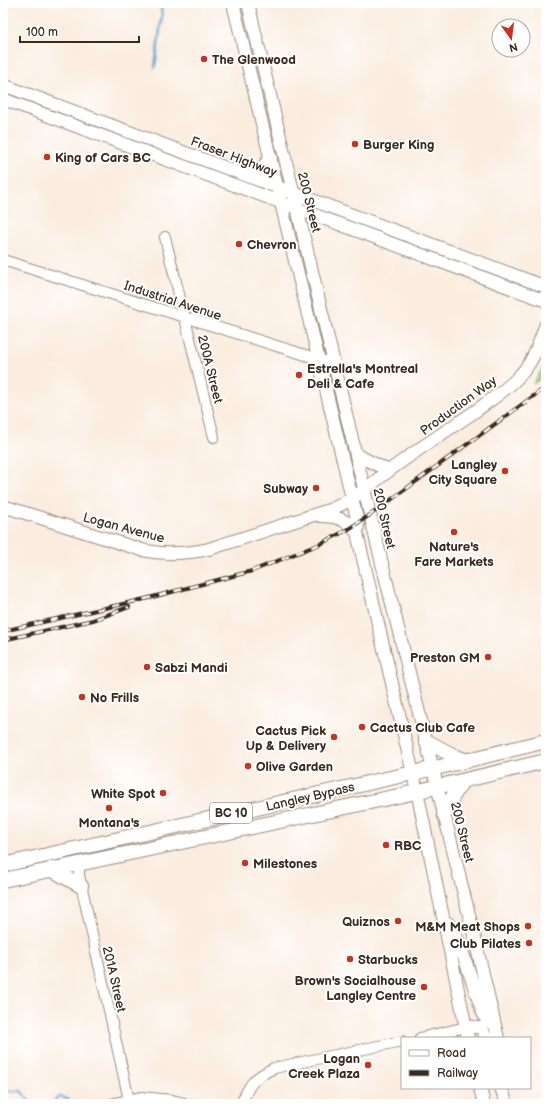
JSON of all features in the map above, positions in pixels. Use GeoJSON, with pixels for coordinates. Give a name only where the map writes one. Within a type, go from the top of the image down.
{"type":"FeatureCollection","features":[{"type":"Feature","properties":{"kind":"highway","name":"Langley Bypass"},"geometry":{"type":"LineString","coordinates":[[3,865],[467,761],[546,740]]}},
{"type":"Feature","properties":{"kind":"highway"},"geometry":{"type":"LineString","coordinates":[[426,742],[467,761]]}},
{"type":"Feature","properties":{"kind":"highway","name":"Langley Bypass"},"geometry":{"type":"LineString","coordinates":[[3,880],[437,787],[546,761]]}},
{"type":"Feature","properties":{"kind":"highway"},"geometry":{"type":"LineString","coordinates":[[444,814],[462,781]]}},
{"type":"Feature","properties":{"kind":"highway"},"geometry":{"type":"LineString","coordinates":[[78,863],[86,846]]}},
{"type":"Feature","properties":{"kind":"highway"},"geometry":{"type":"LineString","coordinates":[[51,869],[81,886]]}},
{"type":"Feature","properties":{"kind":"main road","name":"200 Street"},"geometry":{"type":"LineString","coordinates":[[233,3],[358,523],[357,532],[413,772],[467,1032]]}},
{"type":"Feature","properties":{"kind":"main road","name":"200 Street"},"geometry":{"type":"LineString","coordinates":[[248,3],[498,1037]]}},
{"type":"Feature","properties":{"kind":"main road","name":"Fraser Highway"},"geometry":{"type":"LineString","coordinates":[[3,85],[546,287]]}},
{"type":"Feature","properties":{"kind":"main road","name":"Fraser Highway"},"geometry":{"type":"LineString","coordinates":[[3,99],[546,301]]}},
{"type":"Feature","properties":{"kind":"main road"},"geometry":{"type":"LineString","coordinates":[[250,177],[261,169],[271,157]]}},
{"type":"Feature","properties":{"kind":"main road","name":"Production Way"},"geometry":{"type":"LineString","coordinates":[[352,500],[389,471],[512,384],[521,375],[536,352],[546,324]]}},
{"type":"Feature","properties":{"kind":"main road"},"geometry":{"type":"LineString","coordinates":[[357,455],[389,471]]}},
{"type":"Feature","properties":{"kind":"main road","name":"Logan Avenue"},"geometry":{"type":"LineString","coordinates":[[3,506],[142,550],[172,554],[189,553],[209,549],[342,506],[352,500]]}},
{"type":"Feature","properties":{"kind":"main road"},"geometry":{"type":"LineString","coordinates":[[312,515],[341,518],[353,526],[357,532]]}},
{"type":"Feature","properties":{"kind":"main road"},"geometry":{"type":"LineString","coordinates":[[442,912],[459,942],[483,1013],[486,1019],[495,1025]]}},
{"type":"Feature","properties":{"kind":"main road"},"geometry":{"type":"LineString","coordinates":[[467,1032],[475,1027],[480,1028],[486,1037]]}},
{"type":"Feature","properties":{"kind":"main road"},"geometry":{"type":"LineString","coordinates":[[434,1036],[440,1037]]}},
{"type":"Feature","properties":{"kind":"main road"},"geometry":{"type":"LineString","coordinates":[[480,1089],[484,1104]]}},
{"type":"Feature","properties":{"kind":"main road"},"geometry":{"type":"LineString","coordinates":[[501,1089],[507,1104]]}},
{"type":"Feature","properties":{"kind":"main road"},"geometry":{"type":"LineString","coordinates":[[509,1089],[512,1104]]}},
{"type":"Feature","properties":{"kind":"street","name":"200A Street"},"geometry":{"type":"LineString","coordinates":[[165,237],[214,437]]}},
{"type":"Feature","properties":{"kind":"street","name":"Industrial Avenue"},"geometry":{"type":"LineString","coordinates":[[3,260],[334,364]]}},
{"type":"Feature","properties":{"kind":"street","name":"201A Street"},"geometry":{"type":"LineString","coordinates":[[78,863],[78,875],[132,1102]]}},
{"type":"Feature","properties":{"kind":"street"},"geometry":{"type":"LineString","coordinates":[[427,1037],[467,1032]]}},
{"type":"Feature","properties":{"kind":"street"},"geometry":{"type":"LineString","coordinates":[[241,1104],[249,1085],[256,1078],[274,1068],[401,1041]]}},
{"type":"Feature","properties":{"kind":"street"},"geometry":{"type":"LineString","coordinates":[[111,1104],[132,1102],[141,1097],[153,1097],[188,1104]]}},
{"type":"Feature","properties":{"kind":"green space"},"geometry":{"type":"Polygon","coordinates":[[[546,362],[546,375],[533,384],[546,362]]]}},
{"type":"Feature","properties":{"kind":"waterway"},"geometry":{"type":"LineString","coordinates":[[155,67],[162,15],[160,3]]}},
{"type":"Feature","properties":{"kind":"waterway"},"geometry":{"type":"LineString","coordinates":[[3,1091],[21,1091],[29,1101],[35,1104]]}},
{"type":"Feature","properties":{"kind":"waterway"},"geometry":{"type":"LineString","coordinates":[[51,1104],[59,1097],[63,1097],[69,1101]]}},
{"type":"Feature","properties":{"kind":"railway"},"geometry":{"type":"LineString","coordinates":[[3,631],[145,599],[252,571],[320,544],[347,530],[370,515],[546,387]]}},
{"type":"Feature","properties":{"kind":"railway"},"geometry":{"type":"LineString","coordinates":[[3,640],[93,620],[129,607]]}},
{"type":"Feature","properties":{"kind":"place","name":"The Glenwood"},"geometry":{"type":"Point","coordinates":[204,59]}},
{"type":"Feature","properties":{"kind":"place","name":"Burger King"},"geometry":{"type":"Point","coordinates":[355,144]}},
{"type":"Feature","properties":{"kind":"place","name":"King of Cars BC"},"geometry":{"type":"Point","coordinates":[47,157]}},
{"type":"Feature","properties":{"kind":"place","name":"Chevron"},"geometry":{"type":"Point","coordinates":[239,244]}},
{"type":"Feature","properties":{"kind":"place","name":"Estrella's Montreal Deli & Cafe"},"geometry":{"type":"Point","coordinates":[299,375]}},
{"type":"Feature","properties":{"kind":"place","name":"Langley City Square"},"geometry":{"type":"Point","coordinates":[505,471]}},
{"type":"Feature","properties":{"kind":"place","name":"Subway"},"geometry":{"type":"Point","coordinates":[316,488]}},
{"type":"Feature","properties":{"kind":"place","name":"Nature's Fare Markets"},"geometry":{"type":"Point","coordinates":[454,532]}},
{"type":"Feature","properties":{"kind":"place","name":"Preston GM"},"geometry":{"type":"Point","coordinates":[488,657]}},
{"type":"Feature","properties":{"kind":"place","name":"Sabzi Mandi"},"geometry":{"type":"Point","coordinates":[147,667]}},
{"type":"Feature","properties":{"kind":"place","name":"No Frills"},"geometry":{"type":"Point","coordinates":[82,697]}},
{"type":"Feature","properties":{"kind":"place","name":"Cactus Club Cafe"},"geometry":{"type":"Point","coordinates":[362,727]}},
{"type":"Feature","properties":{"kind":"place","name":"Cactus Pick Up & Delivery"},"geometry":{"type":"Point","coordinates":[334,737]}},
{"type":"Feature","properties":{"kind":"place","name":"Olive Garden"},"geometry":{"type":"Point","coordinates":[248,766]}},
{"type":"Feature","properties":{"kind":"place","name":"White Spot"},"geometry":{"type":"Point","coordinates":[163,793]}},
{"type":"Feature","properties":{"kind":"place","name":"Montana's"},"geometry":{"type":"Point","coordinates":[109,808]}},
{"type":"Feature","properties":{"kind":"place","name":"RBC"},"geometry":{"type":"Point","coordinates":[386,845]}},
{"type":"Feature","properties":{"kind":"place","name":"Milestones"},"geometry":{"type":"Point","coordinates":[245,863]}},
{"type":"Feature","properties":{"kind":"place","name":"Quiznos"},"geometry":{"type":"Point","coordinates":[398,921]}},
{"type":"Feature","properties":{"kind":"place","name":"M&M Meat Shops"},"geometry":{"type":"Point","coordinates":[528,926]}},
{"type":"Feature","properties":{"kind":"place","name":"Club Pilates"},"geometry":{"type":"Point","coordinates":[529,943]}},
{"type":"Feature","properties":{"kind":"place","name":"Starbucks"},"geometry":{"type":"Point","coordinates":[350,959]}},
{"type":"Feature","properties":{"kind":"place","name":"Brown's Socialhouse Langley Centre"},"geometry":{"type":"Point","coordinates":[424,987]}},
{"type":"Feature","properties":{"kind":"place","name":"Logan Creek Plaza"},"geometry":{"type":"Point","coordinates":[368,1065]}}]}
